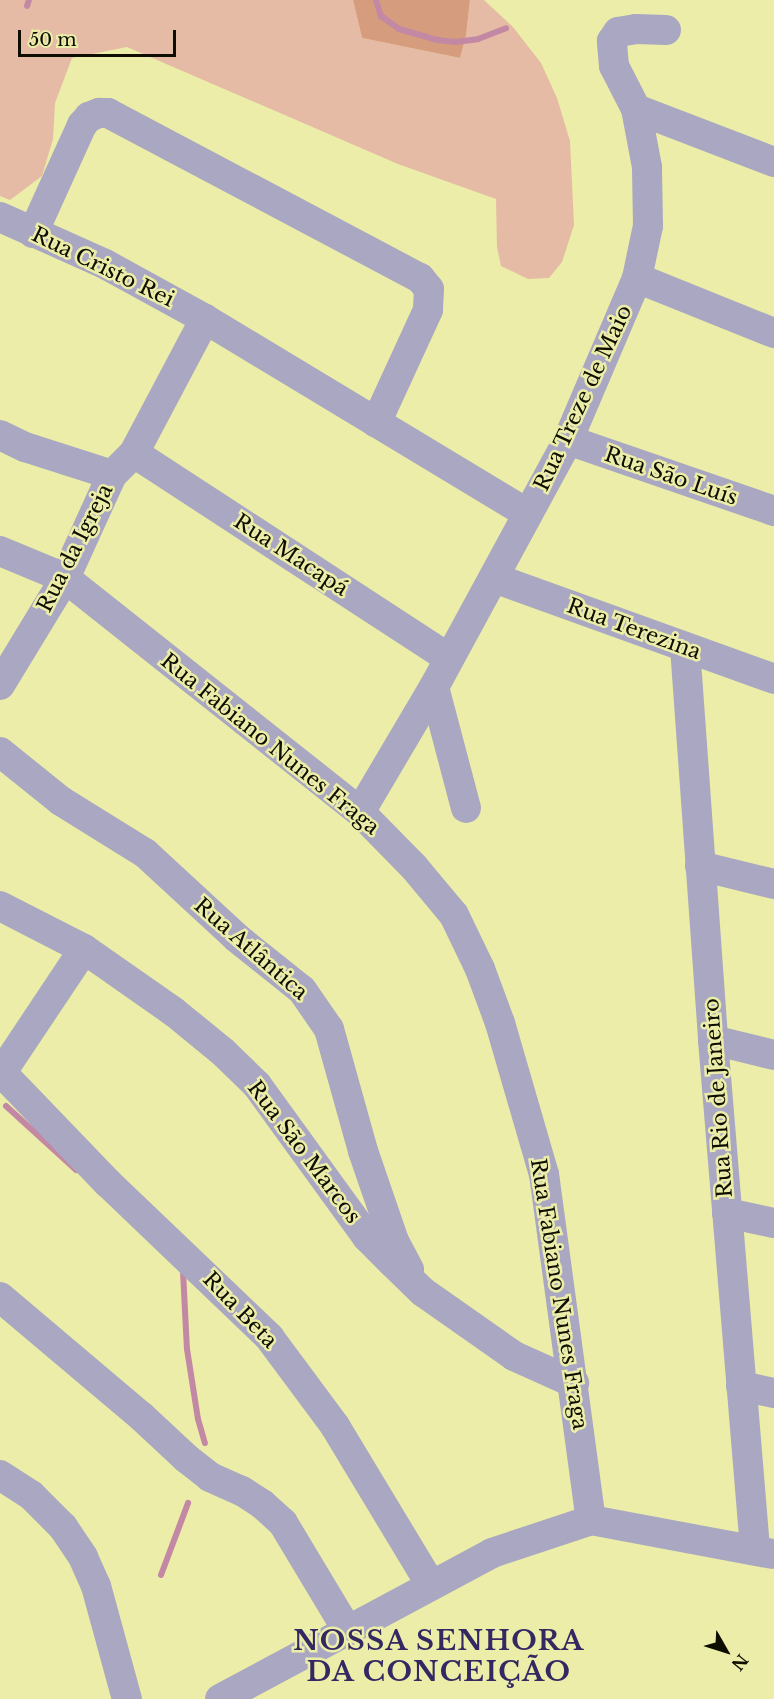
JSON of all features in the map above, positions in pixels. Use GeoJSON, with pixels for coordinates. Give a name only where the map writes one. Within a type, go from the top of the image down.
{"type":"FeatureCollection","features":[{"type":"Feature","properties":{"kind":"street","name":"Rua Treze de Maio"},"geometry":{"type":"LineString","coordinates":[[360,812],[434,687],[568,440],[637,278],[648,226],[647,167],[636,109],[614,66],[612,41],[618,32],[636,29],[666,30]]}},
{"type":"Feature","properties":{"kind":"street"},"geometry":{"type":"LineString","coordinates":[[636,109],[774,162]]}},
{"type":"Feature","properties":{"kind":"street"},"geometry":{"type":"LineString","coordinates":[[33,233],[82,125],[89,117],[99,112],[108,113],[420,278],[429,289],[428,310],[376,423]]}},
{"type":"Feature","properties":{"kind":"street","name":"Rua Cristo Rei"},"geometry":{"type":"LineString","coordinates":[[0,217],[105,264],[205,319],[528,514]]}},
{"type":"Feature","properties":{"kind":"street"},"geometry":{"type":"LineString","coordinates":[[637,278],[774,333]]}},
{"type":"Feature","properties":{"kind":"street","name":"Rua da Igreja"},"geometry":{"type":"LineString","coordinates":[[0,685],[65,578],[111,475],[134,453],[205,319]]}},
{"type":"Feature","properties":{"kind":"street"},"geometry":{"type":"LineString","coordinates":[[0,435],[25,447],[111,475]]}},
{"type":"Feature","properties":{"kind":"street","name":"Rua São Luís"},"geometry":{"type":"LineString","coordinates":[[568,440],[774,511]]}},
{"type":"Feature","properties":{"kind":"street","name":"Rua Macapá"},"geometry":{"type":"LineString","coordinates":[[134,453],[448,658]]}},
{"type":"Feature","properties":{"kind":"street","name":"Rua Fabiano Nunes Fraga"},"geometry":{"type":"LineString","coordinates":[[0,551],[65,578],[360,812],[414,867],[454,915],[480,969],[517,1078],[543,1174],[574,1383],[591,1520]]}},
{"type":"Feature","properties":{"kind":"street","name":"Rua Terezina"},"geometry":{"type":"LineString","coordinates":[[494,578],[774,680]]}},
{"type":"Feature","properties":{"kind":"street","name":"Rua Rio de Janeiro"},"geometry":{"type":"LineString","coordinates":[[685,647],[741,1386],[764,1552]]}},
{"type":"Feature","properties":{"kind":"street"},"geometry":{"type":"LineString","coordinates":[[434,687],[466,808]]}},
{"type":"Feature","properties":{"kind":"street","name":"Rua Atlântica"},"geometry":{"type":"LineString","coordinates":[[0,752],[61,801],[146,853],[237,938],[302,990],[329,1029],[363,1151],[394,1241],[423,1292]]}},
{"type":"Feature","properties":{"kind":"street"},"geometry":{"type":"LineString","coordinates":[[700,866],[774,884]]}},
{"type":"Feature","properties":{"kind":"street","name":"Rua São Marcos"},"geometry":{"type":"LineString","coordinates":[[0,906],[84,949],[174,1012],[223,1052],[257,1085],[367,1237],[423,1292],[513,1356],[574,1383]]}},
{"type":"Feature","properties":{"kind":"street"},"geometry":{"type":"LineString","coordinates":[[1,1074],[84,949]]}},
{"type":"Feature","properties":{"kind":"street"},"geometry":{"type":"LineString","coordinates":[[713,1040],[774,1055]]}},
{"type":"Feature","properties":{"kind":"street","name":"Rua Beta"},"geometry":{"type":"LineString","coordinates":[[1,1074],[108,1183],[270,1337],[335,1425],[431,1585]]}},
{"type":"Feature","properties":{"kind":"street"},"geometry":{"type":"LineString","coordinates":[[727,1212],[774,1223]]}},
{"type":"Feature","properties":{"kind":"street"},"geometry":{"type":"LineString","coordinates":[[0,1298],[141,1416],[186,1458],[210,1476],[252,1498],[284,1523],[348,1631]]}},
{"type":"Feature","properties":{"kind":"street"},"geometry":{"type":"LineString","coordinates":[[741,1386],[774,1394]]}},
{"type":"Feature","properties":{"kind":"street"},"geometry":{"type":"LineString","coordinates":[[0,1475],[31,1495],[63,1527],[83,1557],[96,1586],[127,1699]]}},
{"type":"Feature","properties":{"kind":"street"},"geometry":{"type":"LineString","coordinates":[[220,1699],[492,1553],[591,1520],[764,1552]]}},
{"type":"Feature","properties":{"kind":"shaded area"},"geometry":{"type":"Polygon","coordinates":[[[0,0],[353,0],[362,38],[460,58],[466,36],[470,0],[484,0],[513,27],[541,63],[557,98],[570,141],[574,225],[562,262],[549,278],[528,279],[501,266],[497,247],[496,199],[398,164],[127,47],[72,58],[55,103],[53,139],[42,176],[10,200],[0,196],[0,0]]]}},
{"type":"Feature","properties":{"kind":"shaded area"},"geometry":{"type":"Polygon","coordinates":[[[353,0],[470,0],[466,36],[460,58],[362,38],[353,0]]]}},
{"type":"Feature","properties":{"kind":"waterway"},"geometry":{"type":"LineString","coordinates":[[27,6],[29,0]]}},
{"type":"Feature","properties":{"kind":"waterway"},"geometry":{"type":"LineString","coordinates":[[376,0],[381,16],[399,29],[437,40],[455,42],[478,39],[506,28]]}},
{"type":"Feature","properties":{"kind":"waterway"},"geometry":{"type":"LineString","coordinates":[[6,1106],[76,1170]]}},
{"type":"Feature","properties":{"kind":"waterway"},"geometry":{"type":"LineString","coordinates":[[183,1271],[187,1349],[198,1419],[205,1443]]}},
{"type":"Feature","properties":{"kind":"waterway"},"geometry":{"type":"LineString","coordinates":[[161,1575],[188,1503]]}},
{"type":"Feature","properties":{"kind":"district","name":"NOSSA SENHORA DA CONCEIÇÃO"},"geometry":{"type":"Point","coordinates":[439,1656]}}]}
